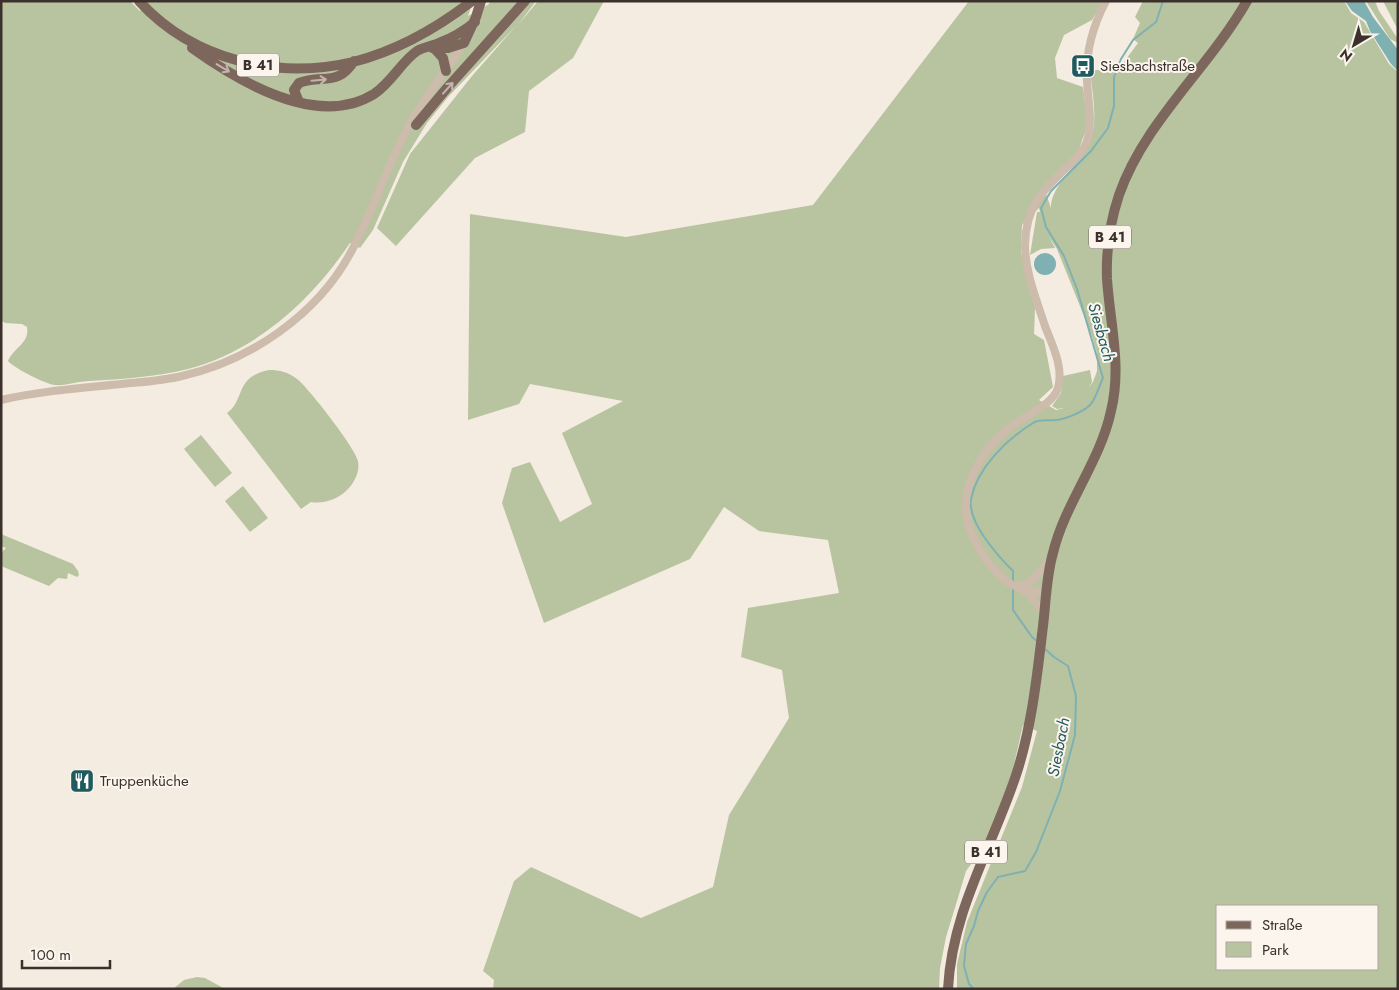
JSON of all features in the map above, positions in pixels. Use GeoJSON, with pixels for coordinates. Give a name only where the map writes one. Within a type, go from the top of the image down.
{"type":"FeatureCollection","features":[{"type":"Feature","properties":{"kind":"main road"},"geometry":{"type":"LineString","coordinates":[[452,15],[461,1]]}},
{"type":"Feature","properties":{"kind":"main road"},"geometry":{"type":"LineString","coordinates":[[416,125],[525,1]]}},
{"type":"Feature","properties":{"kind":"main road","name":"B 41"},"geometry":{"type":"LineString","coordinates":[[948,989],[951,953],[966,898],[1012,788],[1021,761],[1036,687],[1051,557],[1066,514],[1100,447],[1112,408],[1115,386],[1116,345],[1108,293],[1107,259],[1111,225],[1118,198],[1134,162],[1156,125],[1214,49],[1247,1]]}},
{"type":"Feature","properties":{"kind":"main road","name":"B 41"},"geometry":{"type":"LineString","coordinates":[[142,4],[170,28],[213,52],[260,66],[310,68],[354,61],[393,47],[452,15],[477,4]]}},
{"type":"Feature","properties":{"kind":"main road"},"geometry":{"type":"LineString","coordinates":[[430,48],[448,48],[464,43],[474,22],[477,4]]}},
{"type":"Feature","properties":{"kind":"main road"},"geometry":{"type":"LineString","coordinates":[[170,28],[186,43],[221,67],[259,87],[299,102],[319,106],[336,106],[360,101],[381,88],[414,53],[430,48],[454,36],[474,22]]}},
{"type":"Feature","properties":{"kind":"main road"},"geometry":{"type":"LineString","coordinates":[[430,48],[443,58],[446,71]]}},
{"type":"Feature","properties":{"kind":"main road"},"geometry":{"type":"LineString","coordinates":[[299,102],[294,90],[299,83],[340,76],[349,69],[354,61]]}},
{"type":"Feature","properties":{"kind":"street"},"geometry":{"type":"LineString","coordinates":[[1044,614],[1024,590],[1007,581],[998,573],[976,543],[968,524],[966,501],[971,481],[988,449],[1008,428],[1050,400],[1058,388],[1059,376],[1056,357],[1030,274],[1026,256],[1026,236],[1030,215],[1040,194],[1077,157],[1086,143],[1090,122],[1087,66],[1094,28],[1106,1]]}},
{"type":"Feature","properties":{"kind":"street"},"geometry":{"type":"LineString","coordinates":[[1,400],[182,376],[225,362],[277,333],[311,304],[336,275],[350,253],[372,209],[397,148],[417,111],[464,43]]}},
{"type":"Feature","properties":{"kind":"street"},"geometry":{"type":"LineString","coordinates":[[397,148],[416,125]]}},
{"type":"Feature","properties":{"kind":"street"},"geometry":{"type":"LineString","coordinates":[[1016,586],[1029,583],[1038,575],[1051,557]]}},
{"type":"Feature","properties":{"kind":"street"},"geometry":{"type":"LineString","coordinates":[[1029,583],[1047,590]]}},
{"type":"Feature","properties":{"kind":"street"},"geometry":{"type":"LineString","coordinates":[[1024,590],[1040,592],[1047,590]]}},
{"type":"Feature","properties":{"kind":"green space"},"geometry":{"type":"Polygon","coordinates":[[[1,1],[130,1],[140,11],[149,1],[473,1],[468,16],[489,4],[490,1],[536,1],[518,25],[538,1],[604,1],[573,58],[529,91],[525,132],[475,158],[396,246],[377,228],[410,154],[472,76],[516,26],[448,97],[427,123],[403,162],[373,230],[360,248],[350,243],[318,285],[280,321],[259,337],[237,350],[213,361],[188,369],[151,376],[55,385],[37,379],[16,368],[8,361],[10,356],[24,341],[27,327],[22,324],[5,323],[1,320],[1,1]]]}},
{"type":"Feature","properties":{"kind":"green space"},"geometry":{"type":"Polygon","coordinates":[[[969,1],[1103,1],[1092,20],[1064,35],[1055,58],[1057,78],[1083,87],[1088,125],[1078,151],[1044,188],[1051,208],[1052,199],[1061,182],[1081,156],[1091,139],[1094,113],[1090,70],[1115,70],[1122,72],[1124,62],[1138,43],[1133,39],[1140,23],[1135,17],[1143,1],[1344,1],[1351,13],[1364,22],[1389,64],[1398,72],[1398,989],[957,989],[957,964],[967,922],[1022,787],[1037,731],[1023,725],[1013,769],[985,845],[966,871],[946,937],[940,968],[939,989],[493,989],[494,980],[483,971],[514,881],[531,867],[641,918],[713,887],[729,815],[789,718],[782,670],[741,657],[748,608],[839,593],[828,540],[759,531],[724,507],[690,559],[544,623],[502,503],[512,468],[530,462],[560,522],[592,504],[562,433],[623,401],[530,384],[519,404],[468,420],[470,214],[626,237],[813,205],[969,1]],[[1039,208],[1022,225],[1021,252],[1035,308],[1034,334],[1044,340],[1053,387],[1039,400],[1056,410],[1064,408],[1057,409],[1052,406],[1061,393],[1063,376],[1090,370],[1092,382],[1089,387],[1093,382],[1097,371],[1097,353],[1057,249],[1049,237],[1055,248],[1041,249],[1030,255],[1037,212],[1040,212],[1039,208]]]}},
{"type":"Feature","properties":{"kind":"green space"},"geometry":{"type":"Polygon","coordinates":[[[1366,1],[1375,1],[1379,11],[1398,39],[1398,43],[1390,39],[1366,1]]]}},
{"type":"Feature","properties":{"kind":"green space"},"geometry":{"type":"Polygon","coordinates":[[[1383,1],[1398,1],[1398,30],[1383,1]]]}},
{"type":"Feature","properties":{"kind":"green space"},"geometry":{"type":"Polygon","coordinates":[[[269,370],[287,373],[303,384],[331,418],[355,454],[358,461],[356,478],[349,488],[338,497],[325,502],[311,502],[301,509],[227,413],[237,401],[245,383],[258,373],[269,370]]]}},
{"type":"Feature","properties":{"kind":"green space"},"geometry":{"type":"Polygon","coordinates":[[[201,435],[232,473],[215,487],[184,449],[201,435]]]}},
{"type":"Feature","properties":{"kind":"green space"},"geometry":{"type":"Polygon","coordinates":[[[243,486],[268,518],[250,532],[225,501],[243,486]]]}},
{"type":"Feature","properties":{"kind":"green space"},"geometry":{"type":"Polygon","coordinates":[[[1,534],[73,564],[79,575],[77,577],[68,573],[67,579],[58,578],[49,586],[1,566],[1,553],[6,548],[1,546],[1,534]]]}},
{"type":"Feature","properties":{"kind":"green space"},"geometry":{"type":"Polygon","coordinates":[[[197,977],[205,978],[225,989],[173,989],[184,980],[197,977]]]}},
{"type":"Feature","properties":{"kind":"water"},"geometry":{"type":"Polygon","coordinates":[[[1345,1],[1364,1],[1373,17],[1398,50],[1398,71],[1391,64],[1370,31],[1366,21],[1352,11],[1345,1]]]}},
{"type":"Feature","properties":{"kind":"water"},"geometry":{"type":"Polygon","coordinates":[[[1041,253],[1049,253],[1056,260],[1056,268],[1049,275],[1041,275],[1034,268],[1034,260],[1041,253]]]}},
{"type":"Feature","properties":{"kind":"waterway","name":"Siesbach"},"geometry":{"type":"LineString","coordinates":[[1013,583],[1013,571],[985,538],[974,518],[971,508],[974,487],[994,455],[1013,437],[1035,422],[1063,419],[1087,408],[1094,399],[1103,378],[1077,289],[1064,256],[1046,227],[1041,208],[1051,191],[1091,151],[1108,128],[1114,106],[1114,77],[1121,59],[1133,40],[1156,22],[1163,1]]}},
{"type":"Feature","properties":{"kind":"waterway","name":"Siesbach"},"geometry":{"type":"LineString","coordinates":[[1013,588],[1013,610],[1032,637],[1038,642]]}},
{"type":"Feature","properties":{"kind":"waterway","name":"Siesbach"},"geometry":{"type":"LineString","coordinates":[[974,989],[969,984],[964,966],[966,944],[978,911],[987,892],[998,877],[1025,871],[1036,852],[1060,791],[1075,735],[1076,696],[1068,666],[1045,649]]}},
{"type":"Feature","properties":{"kind":"place","name":"Siesbachstraße"},"geometry":{"type":"Point","coordinates":[1083,66]}},
{"type":"Feature","properties":{"kind":"place","name":"Truppenküche"},"geometry":{"type":"Point","coordinates":[82,781]}}]}
